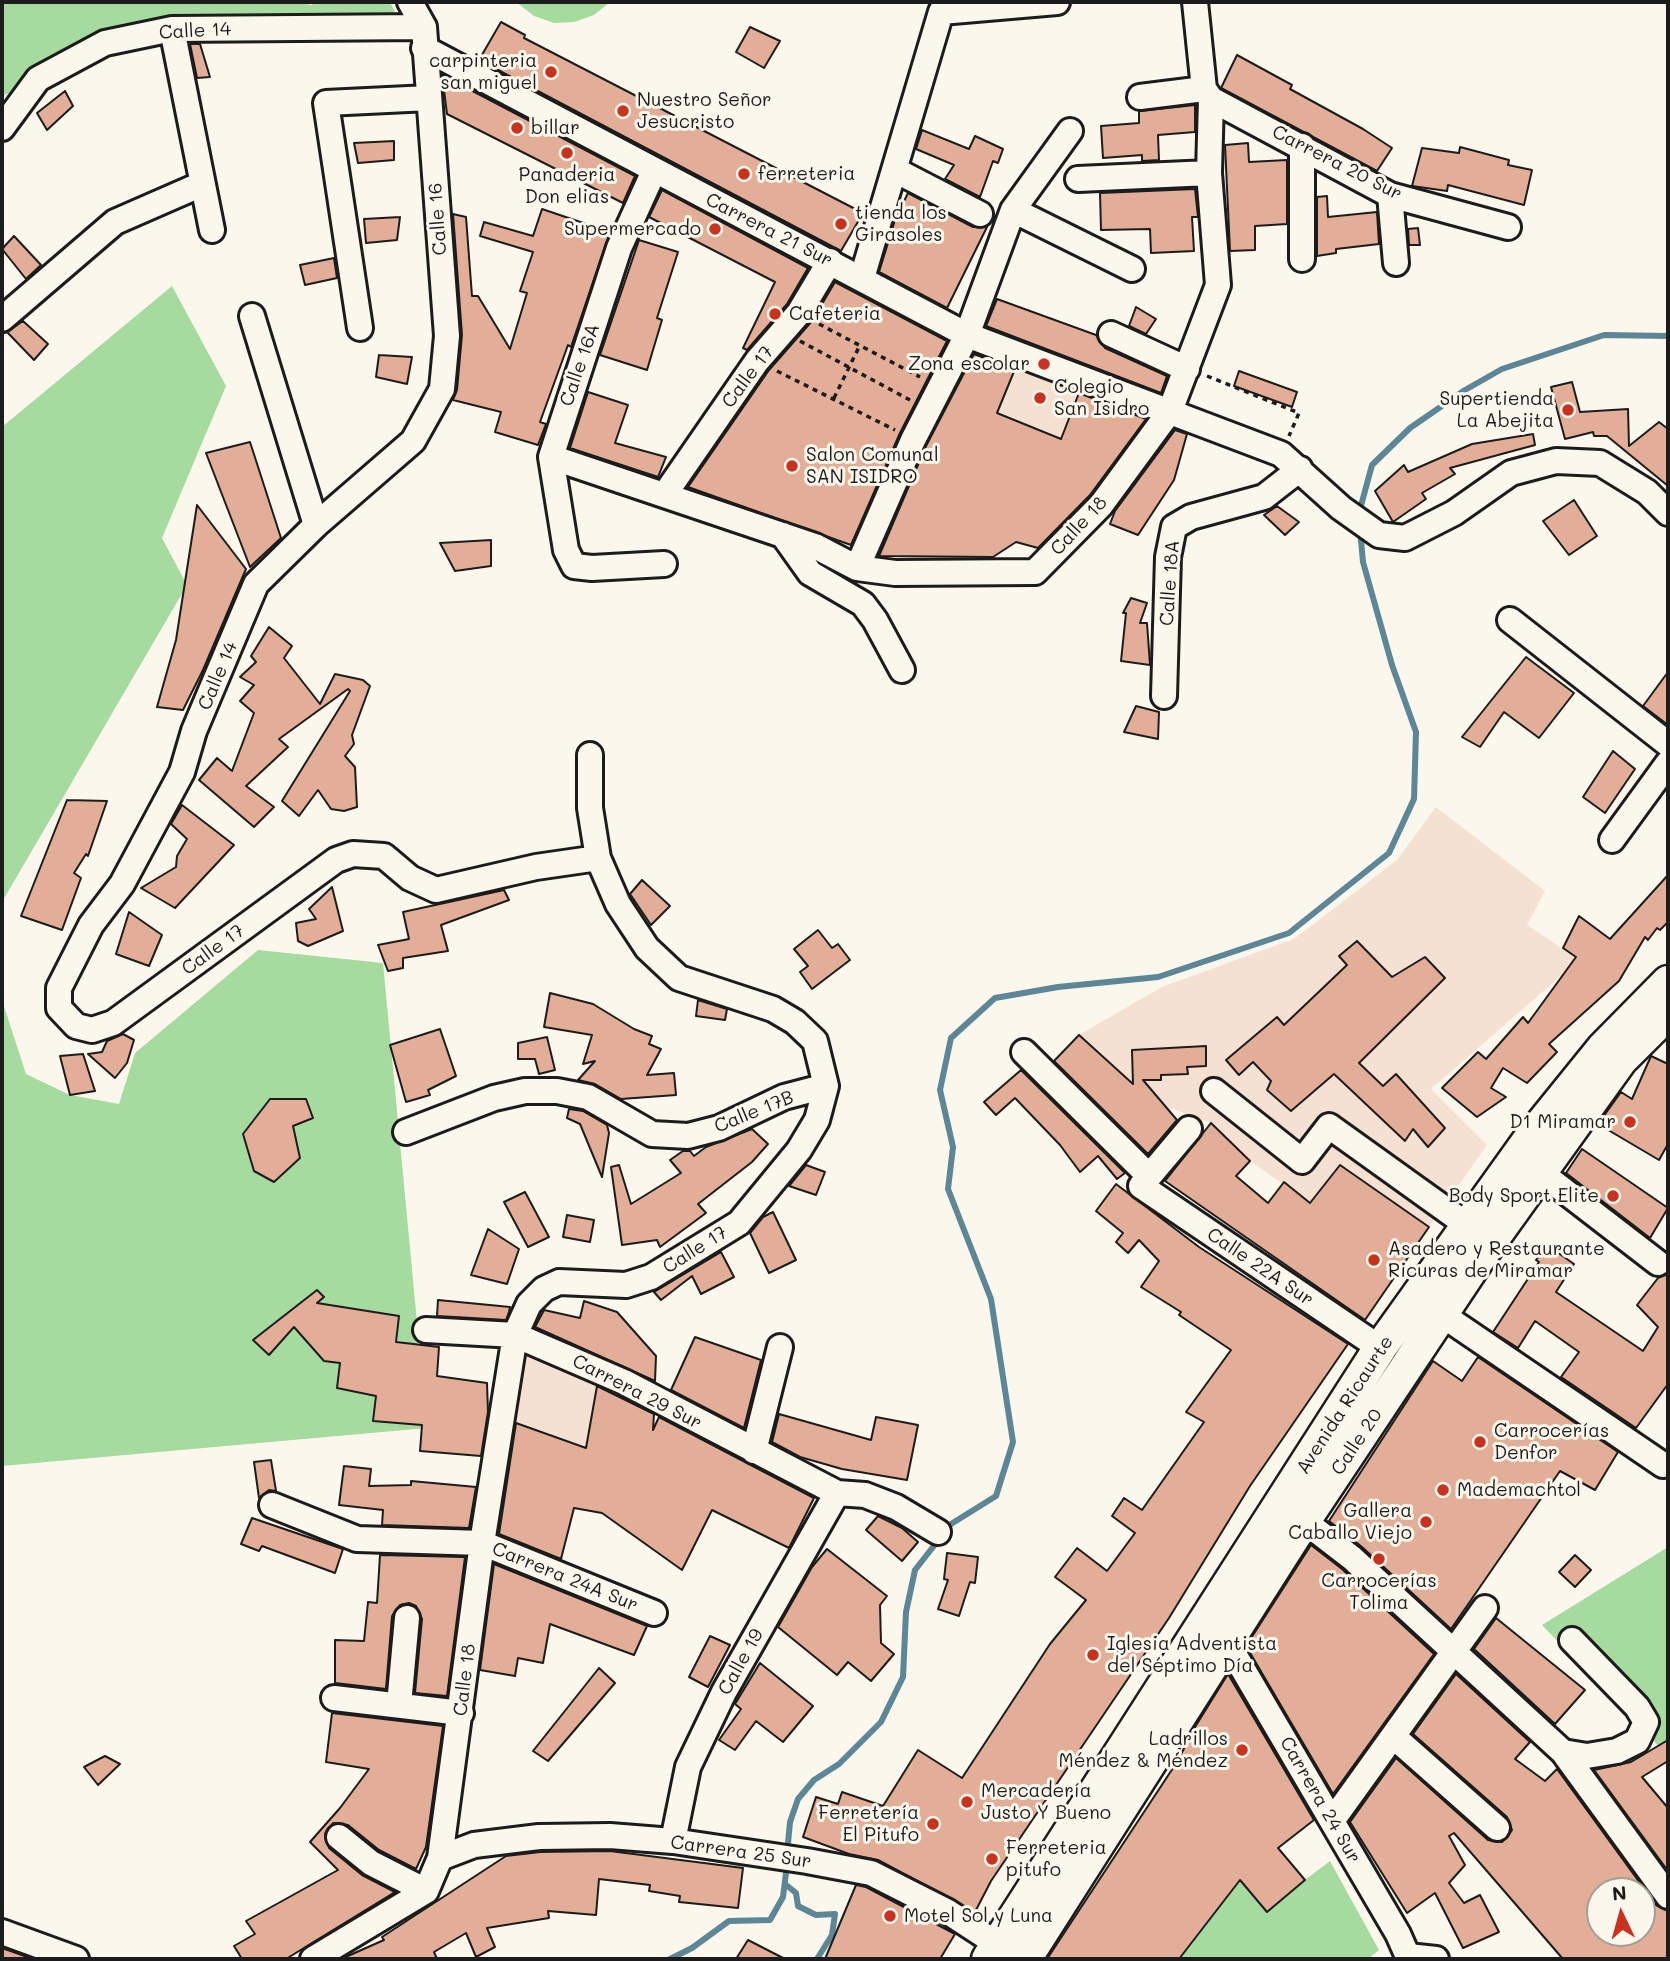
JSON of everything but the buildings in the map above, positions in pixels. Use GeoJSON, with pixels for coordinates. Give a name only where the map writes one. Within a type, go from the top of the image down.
{"type":"FeatureCollection","features":[{"type":"Feature","properties":{"kind":"main road","name":"Avenida Ricaurte"},"geometry":{"type":"LineString","coordinates":[[1008,1955],[1380,1348],[1531,1137],[1603,1048],[1668,982]]}},
{"type":"Feature","properties":{"kind":"main road","name":"Calle 20"},"geometry":{"type":"LineString","coordinates":[[1008,1955],[1227,1642],[1441,1314],[1540,1172],[1620,1060],[1668,1013]]}},
{"type":"Feature","properties":{"kind":"street"},"geometry":{"type":"LineString","coordinates":[[410,2],[424,38]]}},
{"type":"Feature","properties":{"kind":"street"},"geometry":{"type":"LineString","coordinates":[[862,278],[941,12],[1057,2]]}},
{"type":"Feature","properties":{"kind":"street","name":"Calle 18"},"geometry":{"type":"LineString","coordinates":[[551,457],[815,546],[857,568],[895,573],[1035,572],[1101,506],[1170,411],[1218,285],[1209,173],[1208,94],[1195,2]]}},
{"type":"Feature","properties":{"kind":"street"},"geometry":{"type":"LineString","coordinates":[[172,29],[212,230]]}},
{"type":"Feature","properties":{"kind":"street","name":"Calle 14"},"geometry":{"type":"LineString","coordinates":[[2,128],[38,79],[105,43],[172,29],[424,38]]}},
{"type":"Feature","properties":{"kind":"street","name":"Calle 16"},"geometry":{"type":"LineString","coordinates":[[424,38],[447,337],[442,389]]}},
{"type":"Feature","properties":{"kind":"street","name":"Carrera 21 Sur"},"geometry":{"type":"LineString","coordinates":[[424,38],[654,171],[967,335],[1170,411]]}},
{"type":"Feature","properties":{"kind":"street"},"geometry":{"type":"LineString","coordinates":[[1140,97],[1208,94]]}},
{"type":"Feature","properties":{"kind":"street","name":"Carrera 20 Sur"},"geometry":{"type":"LineString","coordinates":[[1208,94],[1390,194],[1508,227]]}},
{"type":"Feature","properties":{"kind":"street"},"geometry":{"type":"LineString","coordinates":[[360,328],[326,103],[429,98]]}},
{"type":"Feature","properties":{"kind":"street"},"geometry":{"type":"LineString","coordinates":[[857,568],[913,440],[967,335],[1013,211],[1070,131]]}},
{"type":"Feature","properties":{"kind":"street"},"geometry":{"type":"LineString","coordinates":[[1301,260],[1302,146]]}},
{"type":"Feature","properties":{"kind":"street"},"geometry":{"type":"LineString","coordinates":[[895,170],[980,214]]}},
{"type":"Feature","properties":{"kind":"street","name":"Calle 16A"},"geometry":{"type":"LineString","coordinates":[[654,171],[619,248],[551,457],[566,550],[574,566],[592,568],[664,564]]}},
{"type":"Feature","properties":{"kind":"street"},"geometry":{"type":"LineString","coordinates":[[1078,179],[1209,173]]}},
{"type":"Feature","properties":{"kind":"street"},"geometry":{"type":"LineString","coordinates":[[2,319],[115,222],[202,184]]}},
{"type":"Feature","properties":{"kind":"street"},"geometry":{"type":"LineString","coordinates":[[1390,194],[1396,263]]}},
{"type":"Feature","properties":{"kind":"street"},"geometry":{"type":"LineString","coordinates":[[1013,211],[1132,269]]}},
{"type":"Feature","properties":{"kind":"street","name":"Calle 17"},"geometry":{"type":"LineString","coordinates":[[665,494],[757,361],[799,313],[830,261]]}},
{"type":"Feature","properties":{"kind":"street"},"geometry":{"type":"LineString","coordinates":[[252,316],[316,525]]}},
{"type":"Feature","properties":{"kind":"street"},"geometry":{"type":"LineString","coordinates":[[1111,334],[1187,369]]}},
{"type":"Feature","properties":{"kind":"street","name":"Calle 14"},"geometry":{"type":"LineString","coordinates":[[59,1008],[59,988],[90,925],[122,884],[182,772],[194,731],[256,584],[316,525],[413,441],[442,389]]}},
{"type":"Feature","properties":{"kind":"street"},"geometry":{"type":"LineString","coordinates":[[1170,411],[1281,454],[1341,508],[1380,535],[1405,538],[1454,513],[1511,473],[1556,461],[1600,463],[1647,492],[1668,513]]}},
{"type":"Feature","properties":{"kind":"street","name":"Calle 18A"},"geometry":{"type":"LineString","coordinates":[[1164,696],[1168,557],[1174,527],[1191,517],[1264,498],[1300,469]]}},
{"type":"Feature","properties":{"kind":"street"},"geometry":{"type":"LineString","coordinates":[[783,535],[810,573],[863,604],[875,620],[901,670]]}},
{"type":"Feature","properties":{"kind":"street"},"geometry":{"type":"LineString","coordinates":[[1510,620],[1668,744]]}},
{"type":"Feature","properties":{"kind":"street"},"geometry":{"type":"LineString","coordinates":[[590,755],[590,808],[598,858],[618,904],[647,948],[679,978],[773,1009],[796,1022],[815,1041],[826,1086]]}},
{"type":"Feature","properties":{"kind":"street"},"geometry":{"type":"LineString","coordinates":[[1612,840],[1668,763]]}},
{"type":"Feature","properties":{"kind":"street","name":"Calle 17"},"geometry":{"type":"LineString","coordinates":[[59,1008],[76,1026],[92,1030],[113,1023],[336,860],[370,853],[384,856],[410,878],[436,890],[536,867],[598,858]]}},
{"type":"Feature","properties":{"kind":"street","name":"Calle 22A Sur"},"geometry":{"type":"LineString","coordinates":[[1024,1052],[1145,1181],[1380,1348]]}},
{"type":"Feature","properties":{"kind":"street","name":"Calle 17"},"geometry":{"type":"LineString","coordinates":[[515,1335],[529,1304],[544,1289],[559,1282],[626,1285],[652,1277],[739,1223],[805,1140],[817,1120],[826,1086]]}},
{"type":"Feature","properties":{"kind":"street","name":"Calle 17B"},"geometry":{"type":"LineString","coordinates":[[405,1132],[494,1098],[536,1091],[589,1097],[652,1134],[688,1136],[719,1128],[784,1097],[826,1086]]}},
{"type":"Feature","properties":{"kind":"street"},"geometry":{"type":"LineString","coordinates":[[1214,1091],[1302,1161],[1329,1126],[1467,1225]]}},
{"type":"Feature","properties":{"kind":"street"},"geometry":{"type":"LineString","coordinates":[[1145,1181],[1189,1129]]}},
{"type":"Feature","properties":{"kind":"street"},"geometry":{"type":"LineString","coordinates":[[1540,1172],[1658,1263]]}},
{"type":"Feature","properties":{"kind":"street"},"geometry":{"type":"LineString","coordinates":[[1441,1314],[1663,1465]]}},
{"type":"Feature","properties":{"kind":"street","name":"Carrera 29 Sur"},"geometry":{"type":"LineString","coordinates":[[426,1330],[515,1335],[624,1382],[837,1493]]}},
{"type":"Feature","properties":{"kind":"street","name":"Calle 18"},"geometry":{"type":"LineString","coordinates":[[426,1891],[440,1858],[482,1544],[515,1335]]}},
{"type":"Feature","properties":{"kind":"street"},"geometry":{"type":"LineString","coordinates":[[754,1451],[780,1347]]}},
{"type":"Feature","properties":{"kind":"street"},"geometry":{"type":"LineString","coordinates":[[837,1493],[865,1495],[896,1507],[937,1532]]}},
{"type":"Feature","properties":{"kind":"street","name":"Calle 19"},"geometry":{"type":"LineString","coordinates":[[673,1842],[688,1767],[724,1692],[837,1493]]}},
{"type":"Feature","properties":{"kind":"street","name":"Carrera 24A Sur"},"geometry":{"type":"LineString","coordinates":[[272,1505],[357,1539],[482,1544],[654,1613]]}},
{"type":"Feature","properties":{"kind":"street"},"geometry":{"type":"LineString","coordinates":[[1304,1521],[1352,1558],[1563,1752],[1668,1896]]}},
{"type":"Feature","properties":{"kind":"street"},"geometry":{"type":"LineString","coordinates":[[1332,1821],[1485,1608]]}},
{"type":"Feature","properties":{"kind":"street"},"geometry":{"type":"LineString","coordinates":[[399,1705],[407,1618]]}},
{"type":"Feature","properties":{"kind":"street"},"geometry":{"type":"LineString","coordinates":[[1563,1752],[1587,1756],[1617,1751],[1637,1741],[1646,1722],[1637,1707],[1572,1640]]}},
{"type":"Feature","properties":{"kind":"street","name":"Carrera 24 Sur"},"geometry":{"type":"LineString","coordinates":[[1227,1642],[1332,1821],[1408,1958]]}},
{"type":"Feature","properties":{"kind":"street"},"geometry":{"type":"LineString","coordinates":[[334,1698],[461,1713]]}},
{"type":"Feature","properties":{"kind":"street"},"geometry":{"type":"LineString","coordinates":[[1393,1736],[1497,1828]]}},
{"type":"Feature","properties":{"kind":"street","name":"Carrera 25 Sur"},"geometry":{"type":"LineString","coordinates":[[440,1858],[474,1845],[539,1837],[610,1836],[772,1855],[871,1873],[948,1912],[1008,1955]]}},
{"type":"Feature","properties":{"kind":"street"},"geometry":{"type":"LineString","coordinates":[[339,1837],[371,1863],[426,1891]]}},
{"type":"Feature","properties":{"kind":"street"},"geometry":{"type":"LineString","coordinates":[[313,1959],[426,1891]]}},
{"type":"Feature","properties":{"kind":"street"},"geometry":{"type":"LineString","coordinates":[[2,1932],[76,1959]]}},
{"type":"Feature","properties":{"kind":"street"},"geometry":{"type":"LineString","coordinates":[[1408,1958],[1436,1959]]}},
{"type":"Feature","properties":{"kind":"path"},"geometry":{"type":"LineString","coordinates":[[799,313],[924,379]]}},
{"type":"Feature","properties":{"kind":"path"},"geometry":{"type":"LineString","coordinates":[[783,332],[928,410]]}},
{"type":"Feature","properties":{"kind":"path"},"geometry":{"type":"LineString","coordinates":[[834,398],[860,345]]}},
{"type":"Feature","properties":{"kind":"path"},"geometry":{"type":"LineString","coordinates":[[757,361],[913,440]]}},
{"type":"Feature","properties":{"kind":"path"},"geometry":{"type":"LineString","coordinates":[[1187,369],[1299,413]]}},
{"type":"Feature","properties":{"kind":"shaded area","name":"Colegio San Isidro"},"geometry":{"type":"Polygon","coordinates":[[[1020,358],[1083,384],[1061,439],[997,413],[1020,358]]]}},
{"type":"Feature","properties":{"kind":"shaded area"},"geometry":{"type":"Polygon","coordinates":[[[1436,807],[1545,891],[1527,925],[1579,960],[1431,1089],[1487,1145],[1429,1227],[1340,1165],[1310,1203],[1250,1161],[1211,1123],[1165,1106],[1116,1069],[1079,1035],[1162,987],[1294,939],[1397,860],[1436,807]]]}},
{"type":"Feature","properties":{"kind":"shaded area"},"geometry":{"type":"Polygon","coordinates":[[[516,1336],[599,1375],[586,1448],[504,1419],[516,1336]]]}},
{"type":"Feature","properties":{"kind":"green space"},"geometry":{"type":"Polygon","coordinates":[[[2,2],[301,2],[311,5],[317,2],[390,2],[395,12],[108,43],[38,89],[2,95],[2,2]]]}},
{"type":"Feature","properties":{"kind":"green space"},"geometry":{"type":"Polygon","coordinates":[[[516,2],[610,2],[594,15],[574,22],[554,23],[534,16],[516,2]]]}},
{"type":"Feature","properties":{"kind":"green space"},"geometry":{"type":"Polygon","coordinates":[[[172,286],[226,386],[162,538],[187,585],[2,902],[2,427],[172,286]]]}},
{"type":"Feature","properties":{"kind":"green space"},"geometry":{"type":"Polygon","coordinates":[[[258,950],[383,963],[427,1428],[2,1466],[2,1000],[26,1074],[70,1095],[119,1104],[135,1053],[258,950]]]}},
{"type":"Feature","properties":{"kind":"green space"},"geometry":{"type":"Polygon","coordinates":[[[1668,1547],[1668,1756],[1542,1625],[1668,1547]]]}},
{"type":"Feature","properties":{"kind":"green space"},"geometry":{"type":"Polygon","coordinates":[[[1330,1861],[1379,1950],[1368,1959],[1179,1959],[1240,1880],[1305,1880],[1330,1861]]]}},
{"type":"Feature","properties":{"kind":"waterway"},"geometry":{"type":"LineString","coordinates":[[1359,513],[1372,465],[1410,428],[1465,390],[1502,369],[1604,335],[1668,336]]}},
{"type":"Feature","properties":{"kind":"waterway"},"geometry":{"type":"LineString","coordinates":[[787,1854],[790,1822],[798,1799],[814,1780],[839,1764],[881,1722],[903,1677],[906,1612],[915,1570],[951,1524],[996,1496],[1013,1442],[991,1299],[948,1189],[953,1147],[940,1090],[951,1038],[995,998],[1058,987],[1158,977],[1289,933],[1389,853],[1414,799],[1416,732],[1392,665],[1363,562],[1360,530]]}},
{"type":"Feature","properties":{"kind":"waterway"},"geometry":{"type":"LineString","coordinates":[[670,1959],[692,1948],[729,1921],[770,1920],[783,1897],[787,1865]]}},
{"type":"Feature","properties":{"kind":"waterway"},"geometry":{"type":"LineString","coordinates":[[785,1884],[796,1893],[798,1906],[816,1915],[835,1914],[832,1935],[817,1959]]}},
{"type":"Feature","properties":{"kind":"place","name":"carpinteria san miguel"},"geometry":{"type":"Point","coordinates":[551,72]}},
{"type":"Feature","properties":{"kind":"place","name":"Nuestro Señor Jesucristo"},"geometry":{"type":"Point","coordinates":[623,111]}},
{"type":"Feature","properties":{"kind":"place","name":"billar"},"geometry":{"type":"Point","coordinates":[517,128]}},
{"type":"Feature","properties":{"kind":"place","name":"Panaderia Don elias"},"geometry":{"type":"Point","coordinates":[567,153]}},
{"type":"Feature","properties":{"kind":"place","name":"ferreteria"},"geometry":{"type":"Point","coordinates":[744,174]}},
{"type":"Feature","properties":{"kind":"place","name":"tienda los Girasoles"},"geometry":{"type":"Point","coordinates":[841,224]}},
{"type":"Feature","properties":{"kind":"place","name":"Supermercado"},"geometry":{"type":"Point","coordinates":[715,229]}},
{"type":"Feature","properties":{"kind":"place","name":"Cafeteria"},"geometry":{"type":"Point","coordinates":[775,314]}},
{"type":"Feature","properties":{"kind":"place","name":"Zona escolar"},"geometry":{"type":"Point","coordinates":[1044,364]}},
{"type":"Feature","properties":{"kind":"place","name":"Colegio San Isidro"},"geometry":{"type":"Point","coordinates":[1040,398]}},
{"type":"Feature","properties":{"kind":"place","name":"Supertienda La Abejita"},"geometry":{"type":"Point","coordinates":[1568,410]}},
{"type":"Feature","properties":{"kind":"place","name":"Salon Comunal SAN ISIDRO"},"geometry":{"type":"Point","coordinates":[792,466]}},
{"type":"Feature","properties":{"kind":"place","name":"D1 Miramar"},"geometry":{"type":"Point","coordinates":[1630,1122]}},
{"type":"Feature","properties":{"kind":"place","name":"Body Sport Elite"},"geometry":{"type":"Point","coordinates":[1613,1196]}},
{"type":"Feature","properties":{"kind":"place","name":"Asadero y Restaurante Ricuras de Miramar"},"geometry":{"type":"Point","coordinates":[1374,1260]}},
{"type":"Feature","properties":{"kind":"place","name":"Carrocerías Denfor"},"geometry":{"type":"Point","coordinates":[1480,1442]}},
{"type":"Feature","properties":{"kind":"place","name":"Mademachtol"},"geometry":{"type":"Point","coordinates":[1443,1490]}},
{"type":"Feature","properties":{"kind":"place","name":"Gallera Caballo Viejo"},"geometry":{"type":"Point","coordinates":[1426,1522]}},
{"type":"Feature","properties":{"kind":"place","name":"Carrocerías Tolima"},"geometry":{"type":"Point","coordinates":[1379,1559]}},
{"type":"Feature","properties":{"kind":"place","name":"Iglesia Adventista del Séptimo Día"},"geometry":{"type":"Point","coordinates":[1093,1655]}},
{"type":"Feature","properties":{"kind":"place","name":"Ladrillos Méndez & Méndez"},"geometry":{"type":"Point","coordinates":[1242,1750]}},
{"type":"Feature","properties":{"kind":"place","name":"Mercadería Justo Y Bueno"},"geometry":{"type":"Point","coordinates":[967,1802]}},
{"type":"Feature","properties":{"kind":"place","name":"Ferretería El Pitufo"},"geometry":{"type":"Point","coordinates":[933,1824]}},
{"type":"Feature","properties":{"kind":"place","name":"Ferreteria pitufo"},"geometry":{"type":"Point","coordinates":[992,1859]}},
{"type":"Feature","properties":{"kind":"place","name":"Motel Sol y Luna"},"geometry":{"type":"Point","coordinates":[890,1916]}}]}
